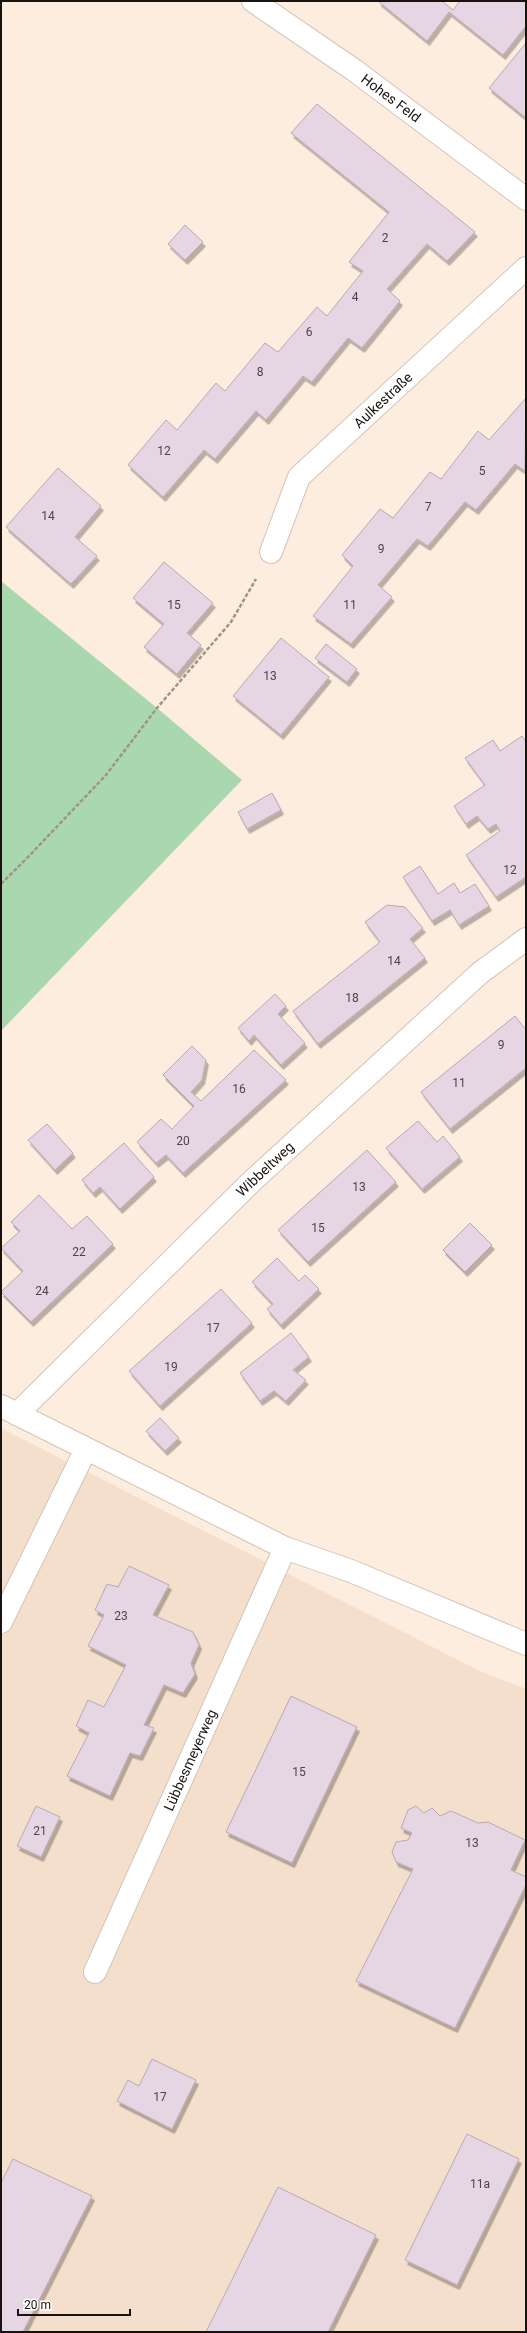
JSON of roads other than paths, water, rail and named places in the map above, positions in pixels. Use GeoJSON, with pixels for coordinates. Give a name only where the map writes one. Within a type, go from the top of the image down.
{"type":"FeatureCollection","features":[{"type":"Feature","properties":{"kind":"street","name":"Hohes Feld"},"geometry":{"type":"LineString","coordinates":[[253,1],[354,70],[526,199]]}},
{"type":"Feature","properties":{"kind":"street","name":"Aulkestraße"},"geometry":{"type":"LineString","coordinates":[[271,552],[299,477],[526,268]]}},
{"type":"Feature","properties":{"kind":"street","name":"Wibbeltweg"},"geometry":{"type":"LineString","coordinates":[[9,1410],[250,1182],[480,972],[526,939]]}},
{"type":"Feature","properties":{"kind":"street"},"geometry":{"type":"LineString","coordinates":[[9,1410],[285,1548],[351,1571],[526,1644]]}},
{"type":"Feature","properties":{"kind":"street"},"geometry":{"type":"LineString","coordinates":[[1,1622],[86,1449]]}},
{"type":"Feature","properties":{"kind":"street","name":"Lübbesmeyerweg"},"geometry":{"type":"LineString","coordinates":[[95,1972],[285,1548]]}}]}
